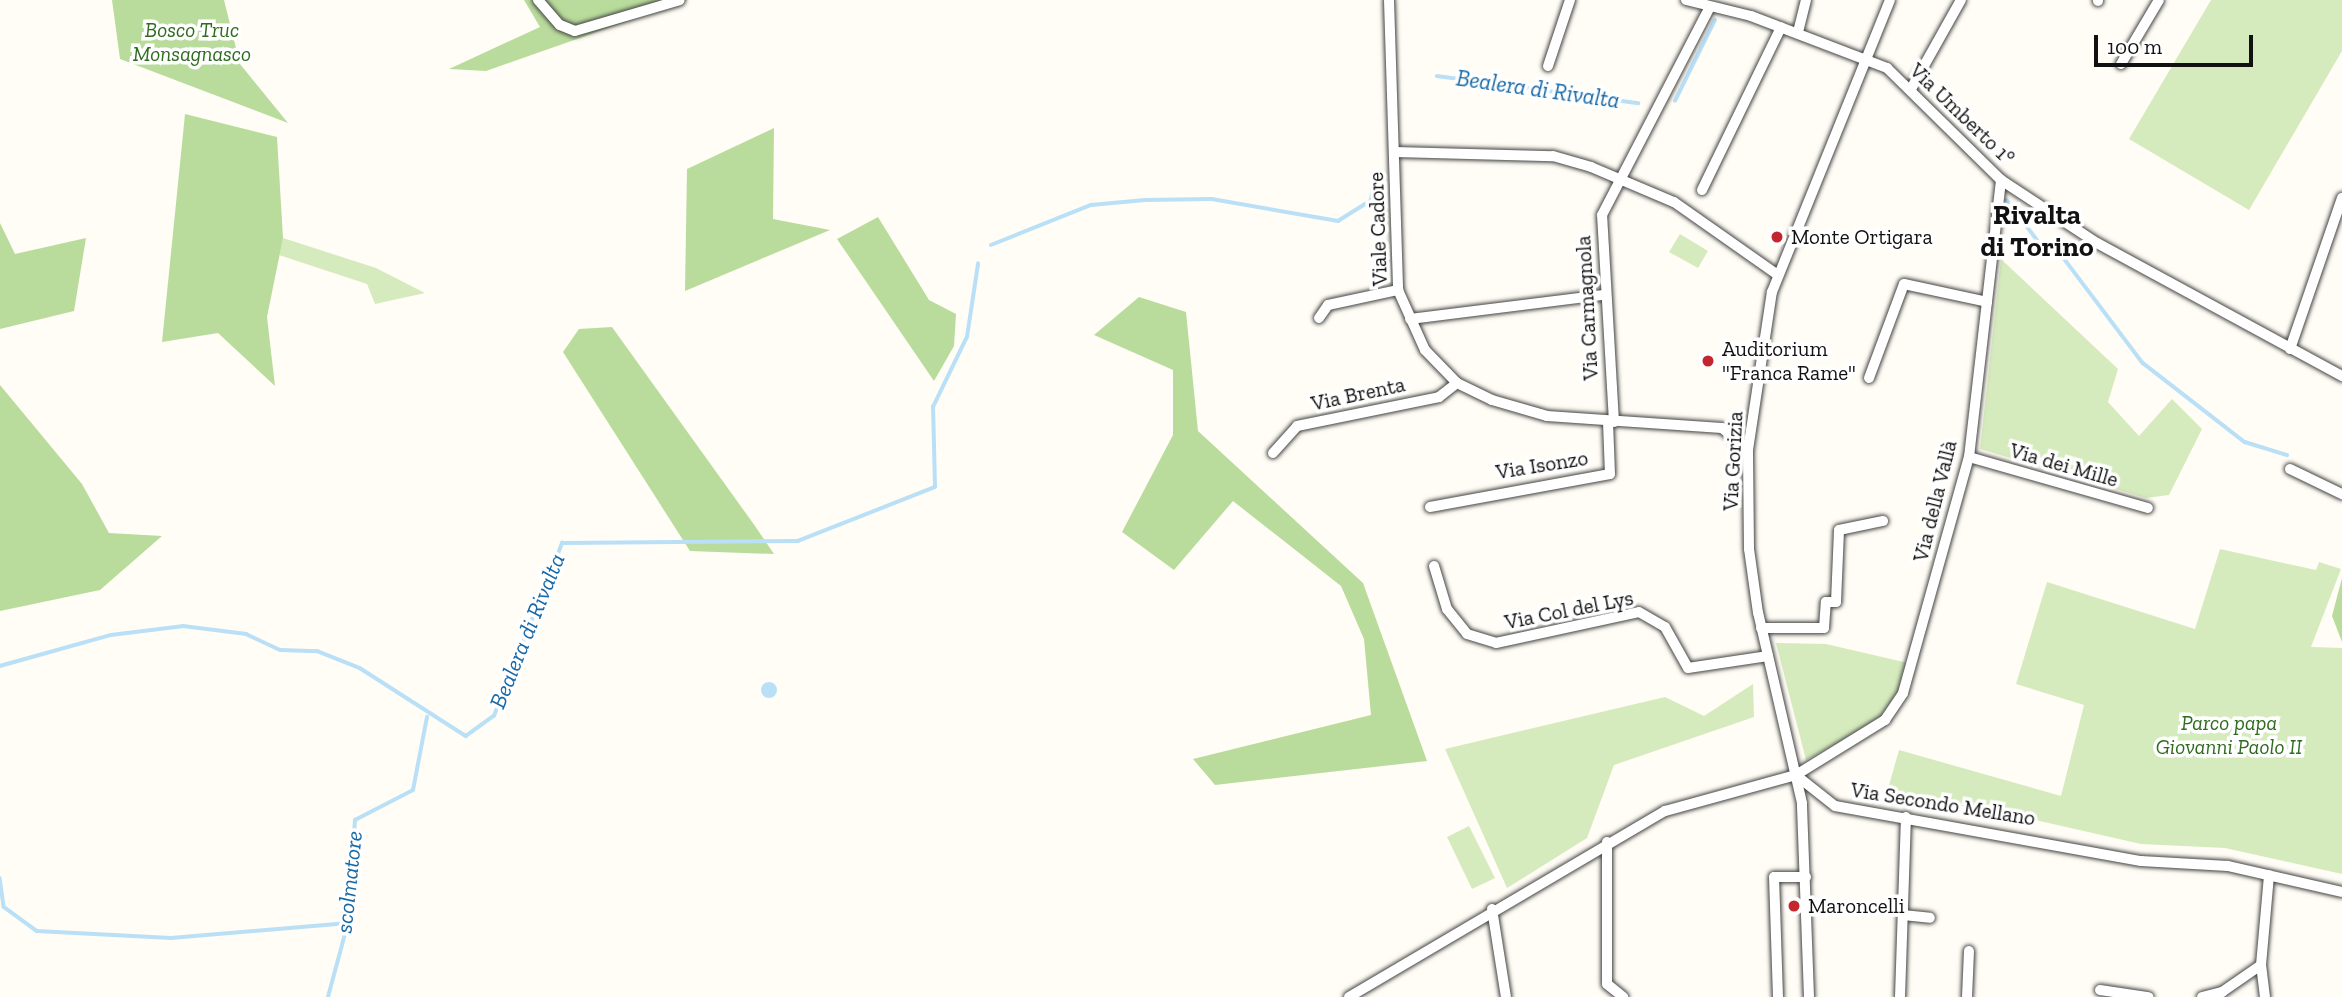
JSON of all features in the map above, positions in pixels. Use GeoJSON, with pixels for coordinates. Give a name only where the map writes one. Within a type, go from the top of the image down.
{"type":"FeatureCollection","features":[{"type":"Feature","properties":{"kind":"street"},"geometry":{"type":"LineString","coordinates":[[538,0],[560,25],[575,31],[680,0]]}},
{"type":"Feature","properties":{"kind":"street","name":"Viale Cadore"},"geometry":{"type":"LineString","coordinates":[[1389,0],[1398,290],[1425,351],[1458,383],[1547,416],[1722,428],[1748,450]]}},
{"type":"Feature","properties":{"kind":"street"},"geometry":{"type":"LineString","coordinates":[[1548,66],[1570,0]]}},
{"type":"Feature","properties":{"kind":"street","name":"Via Umberto 1°"},"geometry":{"type":"LineString","coordinates":[[1686,0],[1709,9],[1798,32],[1865,57],[1912,89],[2001,180],[2097,243],[2342,376]]}},
{"type":"Feature","properties":{"kind":"street"},"geometry":{"type":"LineString","coordinates":[[1798,32],[1806,0]]}},
{"type":"Feature","properties":{"kind":"street","name":"Via Gorizia"},"geometry":{"type":"LineString","coordinates":[[1809,997],[1806,877],[1796,775],[1761,628],[1749,549],[1748,450],[1778,275],[1890,0]]}},
{"type":"Feature","properties":{"kind":"street"},"geometry":{"type":"LineString","coordinates":[[1912,89],[1961,0]]}},
{"type":"Feature","properties":{"kind":"street"},"geometry":{"type":"LineString","coordinates":[[2121,64],[2159,0]]}},
{"type":"Feature","properties":{"kind":"street","name":"Via Carmagnola"},"geometry":{"type":"LineString","coordinates":[[1611,422],[1602,295],[1602,215],[1709,9]]}},
{"type":"Feature","properties":{"kind":"street"},"geometry":{"type":"LineString","coordinates":[[1702,190],[1781,27]]}},
{"type":"Feature","properties":{"kind":"street"},"geometry":{"type":"LineString","coordinates":[[1395,152],[1553,156],[1619,178],[1674,202],[1778,275]]}},
{"type":"Feature","properties":{"kind":"street","name":"Via della Vallà"},"geometry":{"type":"LineString","coordinates":[[1796,775],[1885,719],[1903,693],[1969,457],[1978,334],[1987,302],[2001,180]]}},
{"type":"Feature","properties":{"kind":"street"},"geometry":{"type":"LineString","coordinates":[[2290,349],[2342,198]]}},
{"type":"Feature","properties":{"kind":"street"},"geometry":{"type":"LineString","coordinates":[[1868,378],[1904,284],[1987,302]]}},
{"type":"Feature","properties":{"kind":"street"},"geometry":{"type":"LineString","coordinates":[[1319,318],[1328,305],[1398,290]]}},
{"type":"Feature","properties":{"kind":"street"},"geometry":{"type":"LineString","coordinates":[[1410,318],[1602,295]]}},
{"type":"Feature","properties":{"kind":"street","name":"Via Brenta"},"geometry":{"type":"LineString","coordinates":[[1273,453],[1297,426],[1439,397],[1458,383]]}},
{"type":"Feature","properties":{"kind":"street","name":"Via Isonzo"},"geometry":{"type":"LineString","coordinates":[[1430,507],[1611,474],[1611,422]]}},
{"type":"Feature","properties":{"kind":"street","name":"Via dei Mille"},"geometry":{"type":"LineString","coordinates":[[1969,457],[2148,508]]}},
{"type":"Feature","properties":{"kind":"street"},"geometry":{"type":"LineString","coordinates":[[2290,469],[2342,494]]}},
{"type":"Feature","properties":{"kind":"street"},"geometry":{"type":"LineString","coordinates":[[1761,628],[1824,628],[1826,602],[1836,602],[1839,530],[1882,521]]}},
{"type":"Feature","properties":{"kind":"street","name":"Via Col del Lys"},"geometry":{"type":"LineString","coordinates":[[1434,566],[1447,609],[1467,634],[1496,643],[1639,612],[1665,627],[1688,668],[1768,656]]}},
{"type":"Feature","properties":{"kind":"street"},"geometry":{"type":"LineString","coordinates":[[1349,997],[1607,842],[1711,794],[1796,775]]}},
{"type":"Feature","properties":{"kind":"street","name":"Via Secondo Mellano"},"geometry":{"type":"LineString","coordinates":[[1796,775],[1835,806],[2141,861],[2269,875],[2342,892]]}},
{"type":"Feature","properties":{"kind":"street"},"geometry":{"type":"LineString","coordinates":[[1900,997],[1906,817]]}},
{"type":"Feature","properties":{"kind":"street"},"geometry":{"type":"LineString","coordinates":[[1607,842],[1607,984],[1623,997]]}},
{"type":"Feature","properties":{"kind":"street"},"geometry":{"type":"LineString","coordinates":[[2265,997],[2261,965],[2269,875]]}},
{"type":"Feature","properties":{"kind":"street"},"geometry":{"type":"LineString","coordinates":[[1778,997],[1774,877],[1806,877]]}},
{"type":"Feature","properties":{"kind":"street"},"geometry":{"type":"LineString","coordinates":[[1492,909],[1506,997]]}},
{"type":"Feature","properties":{"kind":"street"},"geometry":{"type":"LineString","coordinates":[[1903,915],[1930,918]]}},
{"type":"Feature","properties":{"kind":"street"},"geometry":{"type":"LineString","coordinates":[[1967,997],[1969,951]]}},
{"type":"Feature","properties":{"kind":"street"},"geometry":{"type":"LineString","coordinates":[[2202,997],[2222,992],[2261,965]]}},
{"type":"Feature","properties":{"kind":"street"},"geometry":{"type":"LineString","coordinates":[[2100,990],[2148,997]]}},
{"type":"Feature","properties":{"kind":"green space","name":"Bosco Truc Monsagnasco"},"geometry":{"type":"Polygon","coordinates":[[[112,0],[224,0],[240,64],[288,123],[120,59],[112,0]]]}},
{"type":"Feature","properties":{"kind":"green space"},"geometry":{"type":"Polygon","coordinates":[[[524,0],[688,0],[486,71],[449,69],[540,27],[524,0]]]}},
{"type":"Feature","properties":{"kind":"green space"},"geometry":{"type":"Polygon","coordinates":[[[2211,0],[2342,0],[2342,51],[2249,210],[2129,139],[2211,0]]]}},
{"type":"Feature","properties":{"kind":"green space"},"geometry":{"type":"Polygon","coordinates":[[[185,114],[277,137],[283,238],[267,317],[275,386],[218,333],[162,342],[185,114]]]}},
{"type":"Feature","properties":{"kind":"green space"},"geometry":{"type":"Polygon","coordinates":[[[774,128],[773,219],[830,230],[685,291],[687,169],[774,128]]]}},
{"type":"Feature","properties":{"kind":"green space"},"geometry":{"type":"Polygon","coordinates":[[[878,217],[929,300],[956,314],[954,346],[934,381],[837,239],[878,217]]]}},
{"type":"Feature","properties":{"kind":"green space"},"geometry":{"type":"Polygon","coordinates":[[[0,223],[15,254],[86,238],[74,311],[0,329],[0,223]]]}},
{"type":"Feature","properties":{"kind":"green space"},"geometry":{"type":"Polygon","coordinates":[[[1680,234],[1708,251],[1698,268],[1669,252],[1680,234]]]}},
{"type":"Feature","properties":{"kind":"green space"},"geometry":{"type":"Polygon","coordinates":[[[283,238],[376,268],[425,293],[375,304],[367,284],[279,255],[283,238]]]}},
{"type":"Feature","properties":{"kind":"green space"},"geometry":{"type":"Polygon","coordinates":[[[2001,259],[2118,369],[2108,402],[2139,436],[2172,399],[2202,429],[2169,495],[2146,498],[1980,449],[2001,259]]]}},
{"type":"Feature","properties":{"kind":"green space"},"geometry":{"type":"Polygon","coordinates":[[[1139,297],[1186,312],[1198,431],[1363,583],[1427,761],[1215,785],[1193,759],[1371,715],[1364,639],[1341,586],[1233,501],[1174,570],[1122,532],[1173,435],[1173,370],[1094,335],[1139,297]]]}},
{"type":"Feature","properties":{"kind":"green space"},"geometry":{"type":"Polygon","coordinates":[[[612,327],[774,554],[690,551],[563,352],[579,329],[612,327]]]}},
{"type":"Feature","properties":{"kind":"green space"},"geometry":{"type":"Polygon","coordinates":[[[0,385],[82,484],[109,533],[162,536],[100,590],[0,611],[0,385]]]}},
{"type":"Feature","properties":{"kind":"green space","name":"Parco papa Giovanni Paolo II"},"geometry":{"type":"Polygon","coordinates":[[[2220,549],[2316,570],[2319,562],[2341,569],[2311,647],[2342,648],[2342,874],[2225,848],[2141,844],[1995,811],[1886,796],[1899,750],[2061,796],[2084,705],[2016,684],[2047,582],[2195,629],[2220,549]]]}},
{"type":"Feature","properties":{"kind":"green space"},"geometry":{"type":"Polygon","coordinates":[[[2342,578],[2342,642],[2332,616],[2342,578]]]}},
{"type":"Feature","properties":{"kind":"green space"},"geometry":{"type":"Polygon","coordinates":[[[1776,643],[1826,644],[1908,663],[1898,694],[1876,722],[1806,760],[1776,643]]]}},
{"type":"Feature","properties":{"kind":"green space"},"geometry":{"type":"Polygon","coordinates":[[[1753,684],[1754,717],[1614,765],[1587,838],[1507,888],[1445,749],[1665,697],[1704,716],[1753,684]]]}},
{"type":"Feature","properties":{"kind":"green space"},"geometry":{"type":"Polygon","coordinates":[[[1469,826],[1495,878],[1472,889],[1447,837],[1469,826]]]}},
{"type":"Feature","properties":{"kind":"water"},"geometry":{"type":"Polygon","coordinates":[[[766,682],[772,682],[777,690],[775,696],[766,698],[761,693],[761,687],[766,682]]]}},
{"type":"Feature","properties":{"kind":"waterway","name":"Bealera di Rivalta"},"geometry":{"type":"LineString","coordinates":[[1675,101],[1715,20]]}},
{"type":"Feature","properties":{"kind":"waterway","name":"Bealera di Rivalta"},"geometry":{"type":"LineString","coordinates":[[1437,76],[1638,103]]}},
{"type":"Feature","properties":{"kind":"waterway","name":"Bealera di Rivalta"},"geometry":{"type":"LineString","coordinates":[[991,245],[1091,205],[1145,200],[1212,199],[1338,221],[1371,200],[1374,179]]}},
{"type":"Feature","properties":{"kind":"waterway","name":"Bealera di Rivalta"},"geometry":{"type":"LineString","coordinates":[[2007,200],[2038,241],[2063,257],[2143,363],[2245,442],[2287,455]]}},
{"type":"Feature","properties":{"kind":"waterway","name":"Bealera di Rivalta"},"geometry":{"type":"LineString","coordinates":[[0,666],[111,635],[183,626],[246,634],[281,650],[317,651],[360,668],[466,736],[494,716],[562,543],[798,541],[935,487],[933,407],[967,337],[978,264]]}},
{"type":"Feature","properties":{"kind":"waterway","name":"scolmatore"},"geometry":{"type":"LineString","coordinates":[[328,997],[348,923],[355,820],[413,790],[427,717]]}},
{"type":"Feature","properties":{"kind":"waterway"},"geometry":{"type":"LineString","coordinates":[[0,878],[4,907],[37,931],[171,938],[348,923]]}},
{"type":"Feature","properties":{"kind":"place","name":"Monte Ortigara"},"geometry":{"type":"Point","coordinates":[1777,237]}},
{"type":"Feature","properties":{"kind":"place","name":"Auditorium \"Franca Rame\""},"geometry":{"type":"Point","coordinates":[1708,361]}},
{"type":"Feature","properties":{"kind":"place","name":"Maroncelli"},"geometry":{"type":"Point","coordinates":[1794,906]}},
{"type":"Feature","properties":{"kind":"district","name":"Rivalta di Torino"},"geometry":{"type":"Point","coordinates":[2037,231]}}]}
